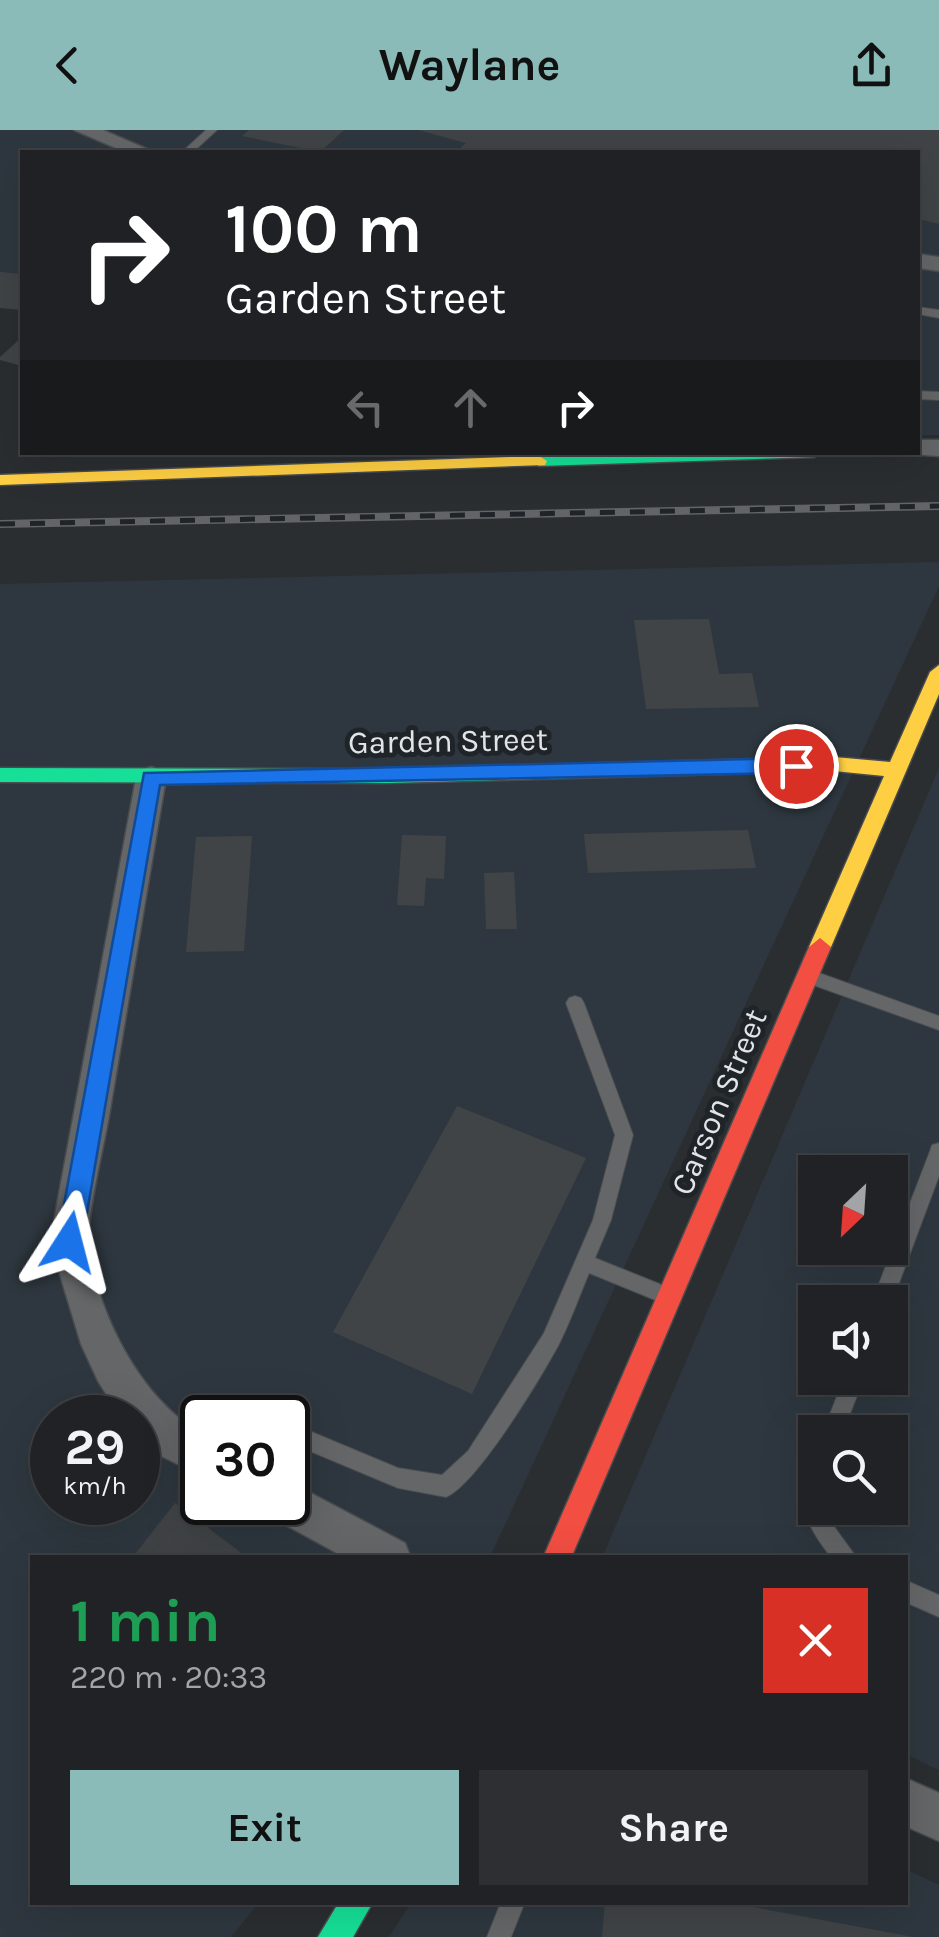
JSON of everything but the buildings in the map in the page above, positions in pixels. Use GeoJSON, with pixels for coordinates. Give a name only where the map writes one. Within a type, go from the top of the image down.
{"type":"FeatureCollection","features":[{"type":"Feature","properties":{"kind":"street"},"geometry":{"type":"LineString","coordinates":[[84,130],[139,150]]}},
{"type":"Feature","properties":{"kind":"street"},"geometry":{"type":"LineString","coordinates":[[0,480],[727,455]]}},
{"type":"Feature","properties":{"kind":"street","name":"Carson Street"},"geometry":{"type":"LineString","coordinates":[[558,1555],[939,672]]}},
{"type":"Feature","properties":{"kind":"street","name":"Garden Street"},"geometry":{"type":"LineString","coordinates":[[0,774],[151,778],[834,764],[897,770]]}},
{"type":"Feature","properties":{"kind":"street"},"geometry":{"type":"LineString","coordinates":[[151,778],[69,1242],[100,1346],[122,1385],[162,1432],[180,1443]]}},
{"type":"Feature","properties":{"kind":"street"},"geometry":{"type":"LineString","coordinates":[[310,1515],[384,1555]]}},
{"type":"Feature","properties":{"kind":"street"},"geometry":{"type":"LineString","coordinates":[[908,1803],[939,1818]]}},
{"type":"Feature","properties":{"kind":"street"},"geometry":{"type":"LineString","coordinates":[[334,1937],[356,1905]]}},
{"type":"Feature","properties":{"kind":"lane"},"geometry":{"type":"LineString","coordinates":[[189,150],[212,130]]}},
{"type":"Feature","properties":{"kind":"lane"},"geometry":{"type":"LineString","coordinates":[[808,976],[939,1023]]}},
{"type":"Feature","properties":{"kind":"lane"},"geometry":{"type":"LineString","coordinates":[[310,1441],[398,1478],[446,1486],[475,1458],[552,1339],[602,1220],[624,1135],[575,1003]]}},
{"type":"Feature","properties":{"kind":"lane"},"geometry":{"type":"LineString","coordinates":[[888,1285],[939,1151]]}},
{"type":"Feature","properties":{"kind":"lane"},"geometry":{"type":"LineString","coordinates":[[584,1262],[670,1297]]}},
{"type":"Feature","properties":{"kind":"lane"},"geometry":{"type":"LineString","coordinates":[[820,1525],[844,1555]]}},
{"type":"Feature","properties":{"kind":"lane"},"geometry":{"type":"LineString","coordinates":[[908,1592],[939,1606]]}},
{"type":"Feature","properties":{"kind":"lane"},"geometry":{"type":"LineString","coordinates":[[499,1937],[512,1905]]}},
{"type":"Feature","properties":{"kind":"shaded area"},"geometry":{"type":"Polygon","coordinates":[[[0,130],[939,130],[939,435],[920,435],[920,150],[20,150],[20,305],[0,304],[0,130]]]}},
{"type":"Feature","properties":{"kind":"shaded area"},"geometry":{"type":"Polygon","coordinates":[[[939,562],[939,586],[491,1555],[30,1555],[30,1905],[257,1905],[231,1937],[0,1937],[0,584],[939,562]]]}},
{"type":"Feature","properties":{"kind":"shaded area"},"geometry":{"type":"Polygon","coordinates":[[[939,768],[939,1770],[908,1755],[908,1555],[603,1555],[939,768]]]}},
{"type":"Feature","properties":{"kind":"shaded area"},"geometry":{"type":"Polygon","coordinates":[[[908,1870],[939,1885],[939,1937],[389,1937],[410,1905],[908,1905],[908,1870]]]}},
{"type":"Feature","properties":{"kind":"railway"},"geometry":{"type":"LineString","coordinates":[[0,524],[939,506]]}},
{"type":"Feature","properties":{"kind":"traffic: fast"},"geometry":{"type":"LineString","coordinates":[[539,461],[722,455]]}},
{"type":"Feature","properties":{"kind":"traffic: fast"},"geometry":{"type":"LineString","coordinates":[[0,775],[385,776],[759,766]]}},
{"type":"Feature","properties":{"kind":"traffic: fast"},"geometry":{"type":"LineString","coordinates":[[334,1937],[356,1905]]}},
{"type":"Feature","properties":{"kind":"traffic: slow"},"geometry":{"type":"LineString","coordinates":[[0,480],[539,461]]}},
{"type":"Feature","properties":{"kind":"traffic: slow"},"geometry":{"type":"LineString","coordinates":[[820,947],[939,672]]}},
{"type":"Feature","properties":{"kind":"traffic: slow"},"geometry":{"type":"LineString","coordinates":[[759,766],[834,764],[897,770]]}},
{"type":"Feature","properties":{"kind":"traffic: jam"},"geometry":{"type":"LineString","coordinates":[[558,1555],[820,947]]}},
{"type":"Feature","properties":{"kind":"route"},"geometry":{"type":"LineString","coordinates":[[69,1242],[151,778],[796,766]]}}]}
